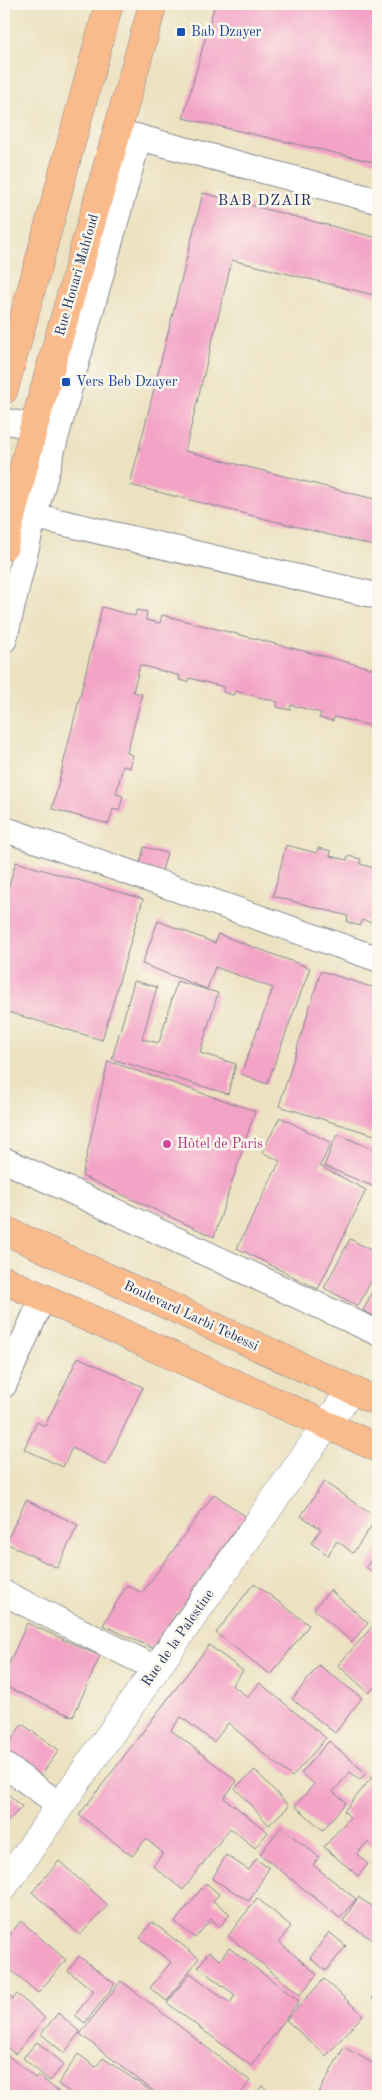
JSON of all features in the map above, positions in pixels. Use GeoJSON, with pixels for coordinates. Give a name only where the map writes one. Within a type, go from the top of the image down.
{"type":"FeatureCollection","features":[{"type":"Feature","properties":{"kind":"main road"},"geometry":{"type":"LineString","coordinates":[[4,390],[109,4]]}},
{"type":"Feature","properties":{"kind":"main road","name":"Rue Houari Mahfoud"},"geometry":{"type":"LineString","coordinates":[[4,546],[47,428],[128,134],[153,4]]}},
{"type":"Feature","properties":{"kind":"main road","name":"Boulevard Larbi Tebessi"},"geometry":{"type":"LineString","coordinates":[[4,1230],[378,1402]]}},
{"type":"Feature","properties":{"kind":"main road"},"geometry":{"type":"LineString","coordinates":[[4,1280],[378,1448]]}},
{"type":"Feature","properties":{"kind":"street"},"geometry":{"type":"LineString","coordinates":[[128,134],[378,201]]}},
{"type":"Feature","properties":{"kind":"street"},"geometry":{"type":"LineString","coordinates":[[4,421],[47,428],[34,516],[4,640]]}},
{"type":"Feature","properties":{"kind":"street"},"geometry":{"type":"LineString","coordinates":[[34,516],[378,596]]}},
{"type":"Feature","properties":{"kind":"street"},"geometry":{"type":"LineString","coordinates":[[4,829],[378,960]]}},
{"type":"Feature","properties":{"kind":"street"},"geometry":{"type":"LineString","coordinates":[[4,1160],[378,1333]]}},
{"type":"Feature","properties":{"kind":"street"},"geometry":{"type":"LineString","coordinates":[[4,1385],[43,1297]]}},
{"type":"Feature","properties":{"kind":"street","name":"Rue de la Palestine"},"geometry":{"type":"LineString","coordinates":[[4,1886],[351,1390]]}},
{"type":"Feature","properties":{"kind":"street"},"geometry":{"type":"LineString","coordinates":[[4,1593],[156,1670]]}},
{"type":"Feature","properties":{"kind":"street"},"geometry":{"type":"LineString","coordinates":[[4,1765],[60,1805]]}},
{"type":"Feature","properties":{"kind":"building"},"geometry":{"type":"Polygon","coordinates":[[[215,4],[378,4],[378,163],[183,118],[215,4]]]}},
{"type":"Feature","properties":{"kind":"building"},"geometry":{"type":"Polygon","coordinates":[[[203,193],[378,238],[378,296],[232,260],[185,451],[378,500],[378,547],[130,485],[203,193]]]}},
{"type":"Feature","properties":{"kind":"building"},"geometry":{"type":"Polygon","coordinates":[[[102,607],[135,616],[136,610],[147,612],[146,620],[160,623],[162,615],[378,670],[378,732],[375,732],[377,727],[334,717],[333,721],[319,718],[321,713],[291,705],[290,710],[277,707],[278,702],[235,691],[233,695],[223,692],[224,687],[189,678],[188,682],[179,680],[180,676],[140,665],[133,692],[142,694],[127,753],[133,755],[130,768],[123,766],[116,794],[123,796],[119,811],[113,809],[109,824],[52,809],[102,607]]]}},
{"type":"Feature","properties":{"kind":"building"},"geometry":{"type":"Polygon","coordinates":[[[286,845],[317,853],[318,848],[331,851],[330,856],[347,860],[348,856],[361,859],[360,864],[378,869],[378,924],[362,920],[360,926],[347,922],[348,916],[273,896],[286,845]]]}},
{"type":"Feature","properties":{"kind":"building"},"geometry":{"type":"Polygon","coordinates":[[[144,847],[167,853],[160,878],[138,872],[144,847]]]}},
{"type":"Feature","properties":{"kind":"building"},"geometry":{"type":"Polygon","coordinates":[[[16,862],[143,899],[102,1040],[4,1011],[4,902],[16,862]]]}},
{"type":"Feature","properties":{"kind":"building"},"geometry":{"type":"Polygon","coordinates":[[[158,921],[215,943],[218,934],[310,968],[267,1084],[241,1074],[273,988],[215,967],[207,989],[142,964],[158,921]]]}},
{"type":"Feature","properties":{"kind":"building"},"geometry":{"type":"Polygon","coordinates":[[[321,971],[378,989],[378,1136],[279,1106],[321,971]]]}},
{"type":"Feature","properties":{"kind":"building"},"geometry":{"type":"Polygon","coordinates":[[[134,981],[157,987],[142,1039],[159,1043],[177,981],[218,993],[200,1053],[236,1064],[228,1094],[112,1059],[134,981]]]}},
{"type":"Feature","properties":{"kind":"building","name":"Hôtel de Paris"},"geometry":{"type":"Polygon","coordinates":[[[108,1061],[255,1111],[214,1237],[82,1176],[108,1061]]]}},
{"type":"Feature","properties":{"kind":"building"},"geometry":{"type":"Polygon","coordinates":[[[280,1117],[331,1143],[320,1166],[366,1190],[318,1289],[237,1248],[280,1161],[262,1152],[280,1117]]]}},
{"type":"Feature","properties":{"kind":"building"},"geometry":{"type":"Polygon","coordinates":[[[337,1134],[378,1151],[377,1188],[324,1166],[337,1134]]]}},
{"type":"Feature","properties":{"kind":"building"},"geometry":{"type":"Polygon","coordinates":[[[350,1239],[378,1254],[378,1268],[358,1306],[324,1288],[350,1239]]]}},
{"type":"Feature","properties":{"kind":"building"},"geometry":{"type":"Polygon","coordinates":[[[372,1292],[378,1294],[378,1318],[363,1311],[372,1292]]]}},
{"type":"Feature","properties":{"kind":"building"},"geometry":{"type":"Polygon","coordinates":[[[78,1357],[143,1387],[106,1465],[72,1448],[63,1467],[24,1449],[37,1422],[45,1426],[78,1357]]]}},
{"type":"Feature","properties":{"kind":"building"},"geometry":{"type":"Polygon","coordinates":[[[324,1482],[377,1518],[353,1553],[337,1541],[328,1555],[311,1543],[321,1529],[301,1516],[324,1482]]]}},
{"type":"Feature","properties":{"kind":"building"},"geometry":{"type":"Polygon","coordinates":[[[214,1494],[245,1516],[152,1648],[103,1625],[127,1585],[142,1593],[214,1494]]]}},
{"type":"Feature","properties":{"kind":"building"},"geometry":{"type":"Polygon","coordinates":[[[26,1500],[78,1525],[57,1568],[6,1543],[26,1500]]]}},
{"type":"Feature","properties":{"kind":"building"},"geometry":{"type":"Polygon","coordinates":[[[378,1550],[378,1577],[366,1567],[378,1550]]]}},
{"type":"Feature","properties":{"kind":"building"},"geometry":{"type":"Polygon","coordinates":[[[254,1583],[309,1625],[271,1675],[216,1633],[254,1583]]]}},
{"type":"Feature","properties":{"kind":"building"},"geometry":{"type":"Polygon","coordinates":[[[330,1590],[368,1623],[352,1642],[314,1609],[330,1590]]]}},
{"type":"Feature","properties":{"kind":"building"},"geometry":{"type":"Polygon","coordinates":[[[27,1623],[100,1656],[73,1717],[4,1686],[4,1675],[27,1623]]]}},
{"type":"Feature","properties":{"kind":"building"},"geometry":{"type":"Polygon","coordinates":[[[372,1627],[378,1632],[378,1683],[369,1693],[338,1665],[372,1627]]]}},
{"type":"Feature","properties":{"kind":"building"},"geometry":{"type":"Polygon","coordinates":[[[209,1645],[243,1671],[232,1685],[248,1697],[260,1683],[326,1738],[292,1777],[228,1723],[214,1742],[181,1717],[171,1730],[237,1781],[224,1798],[268,1832],[255,1848],[230,1828],[183,1890],[153,1866],[163,1853],[146,1839],[132,1856],[79,1815],[209,1645]]]}},
{"type":"Feature","properties":{"kind":"building"},"geometry":{"type":"Polygon","coordinates":[[[319,1665],[362,1698],[335,1733],[292,1699],[319,1665]]]}},
{"type":"Feature","properties":{"kind":"building"},"geometry":{"type":"Polygon","coordinates":[[[22,1724],[59,1750],[31,1790],[4,1771],[4,1751],[22,1724]]]}},
{"type":"Feature","properties":{"kind":"building"},"geometry":{"type":"Polygon","coordinates":[[[329,1741],[366,1773],[360,1780],[350,1772],[333,1792],[346,1802],[323,1830],[295,1806],[314,1784],[301,1773],[329,1741]]]}},
{"type":"Feature","properties":{"kind":"building"},"geometry":{"type":"Polygon","coordinates":[[[255,1770],[289,1806],[269,1825],[235,1788],[255,1770]]]}},
{"type":"Feature","properties":{"kind":"building"},"geometry":{"type":"Polygon","coordinates":[[[374,1775],[378,1778],[378,1851],[367,1842],[357,1854],[368,1864],[358,1876],[324,1847],[350,1817],[344,1811],[374,1775]]]}},
{"type":"Feature","properties":{"kind":"building"},"geometry":{"type":"Polygon","coordinates":[[[4,1790],[22,1807],[4,1825],[4,1790]]]}},
{"type":"Feature","properties":{"kind":"building"},"geometry":{"type":"Polygon","coordinates":[[[281,1827],[319,1857],[313,1865],[356,1899],[340,1918],[260,1854],[281,1827]]]}},
{"type":"Feature","properties":{"kind":"building"},"geometry":{"type":"Polygon","coordinates":[[[226,1855],[249,1870],[256,1859],[269,1868],[249,1901],[212,1879],[226,1855]]]}},
{"type":"Feature","properties":{"kind":"building"},"geometry":{"type":"Polygon","coordinates":[[[378,1857],[378,1869],[372,1864],[378,1857]]]}},
{"type":"Feature","properties":{"kind":"building"},"geometry":{"type":"Polygon","coordinates":[[[59,1861],[108,1905],[80,1935],[32,1892],[59,1861]]]}},
{"type":"Feature","properties":{"kind":"building"},"geometry":{"type":"Polygon","coordinates":[[[206,1883],[219,1894],[213,1901],[230,1914],[220,1927],[211,1919],[195,1938],[175,1922],[206,1883]]]}},
{"type":"Feature","properties":{"kind":"building"},"geometry":{"type":"Polygon","coordinates":[[[358,1897],[378,1910],[378,1943],[343,1921],[358,1897]]]}},
{"type":"Feature","properties":{"kind":"building"},"geometry":{"type":"Polygon","coordinates":[[[257,1898],[291,1926],[279,1942],[317,1974],[300,1995],[228,1936],[257,1898]]]}},
{"type":"Feature","properties":{"kind":"building"},"geometry":{"type":"Polygon","coordinates":[[[21,1921],[66,1960],[38,1993],[4,1964],[4,1942],[21,1921]]]}},
{"type":"Feature","properties":{"kind":"building"},"geometry":{"type":"Polygon","coordinates":[[[152,1922],[199,1958],[167,2001],[150,1988],[171,1962],[140,1938],[152,1922]]]}},
{"type":"Feature","properties":{"kind":"building"},"geometry":{"type":"Polygon","coordinates":[[[329,1932],[346,1946],[326,1971],[310,1958],[329,1932]]]}},
{"type":"Feature","properties":{"kind":"building"},"geometry":{"type":"Polygon","coordinates":[[[229,1948],[299,2001],[251,2066],[167,2003],[190,1973],[230,2003],[235,1995],[198,1967],[209,1952],[220,1960],[229,1948]]]}},
{"type":"Feature","properties":{"kind":"building"},"geometry":{"type":"Polygon","coordinates":[[[79,1956],[115,1984],[85,2023],[75,2015],[94,1991],[68,1971],[79,1956]]]}},
{"type":"Feature","properties":{"kind":"building"},"geometry":{"type":"Polygon","coordinates":[[[324,1979],[363,2015],[326,2056],[286,2020],[324,1979]]]}},
{"type":"Feature","properties":{"kind":"building"},"geometry":{"type":"Polygon","coordinates":[[[121,1981],[250,2081],[239,2096],[160,2096],[80,2034],[121,1981]]]}},
{"type":"Feature","properties":{"kind":"building"},"geometry":{"type":"Polygon","coordinates":[[[4,1991],[13,1999],[17,1994],[45,2018],[15,2054],[4,2045],[4,1991]]]}},
{"type":"Feature","properties":{"kind":"building"},"geometry":{"type":"Polygon","coordinates":[[[378,1993],[378,2006],[372,1998],[378,1993]]]}},
{"type":"Feature","properties":{"kind":"building"},"geometry":{"type":"Polygon","coordinates":[[[58,2013],[80,2032],[64,2053],[41,2034],[58,2013]]]}},
{"type":"Feature","properties":{"kind":"building"},"geometry":{"type":"Polygon","coordinates":[[[37,2042],[64,2064],[50,2081],[23,2058],[37,2042]]]}},
{"type":"Feature","properties":{"kind":"building"},"geometry":{"type":"Polygon","coordinates":[[[344,2047],[378,2066],[378,2096],[317,2096],[344,2047]]]}},
{"type":"Feature","properties":{"kind":"building"},"geometry":{"type":"Polygon","coordinates":[[[4,2052],[35,2078],[38,2075],[64,2096],[4,2096],[4,2052]]]}},
{"type":"Feature","properties":{"kind":"building"},"geometry":{"type":"Polygon","coordinates":[[[78,2054],[96,2067],[103,2058],[158,2096],[75,2096],[58,2084],[78,2054]]]}},
{"type":"Feature","properties":{"kind":"building"},"geometry":{"type":"Polygon","coordinates":[[[263,2086],[272,2096],[252,2096],[263,2086]]]}},
{"type":"Feature","properties":{"kind":"place","name":"Bab Dzayer"},"geometry":{"type":"Point","coordinates":[181,32]}},
{"type":"Feature","properties":{"kind":"place","name":"Vers Beb Dzayer"},"geometry":{"type":"Point","coordinates":[66,382]}},
{"type":"Feature","properties":{"kind":"place","name":"Hôtel de Paris"},"geometry":{"type":"Point","coordinates":[167,1144]}},
{"type":"Feature","properties":{"kind":"district","name":"BAB DZAIR"},"geometry":{"type":"Point","coordinates":[265,201]}}]}
